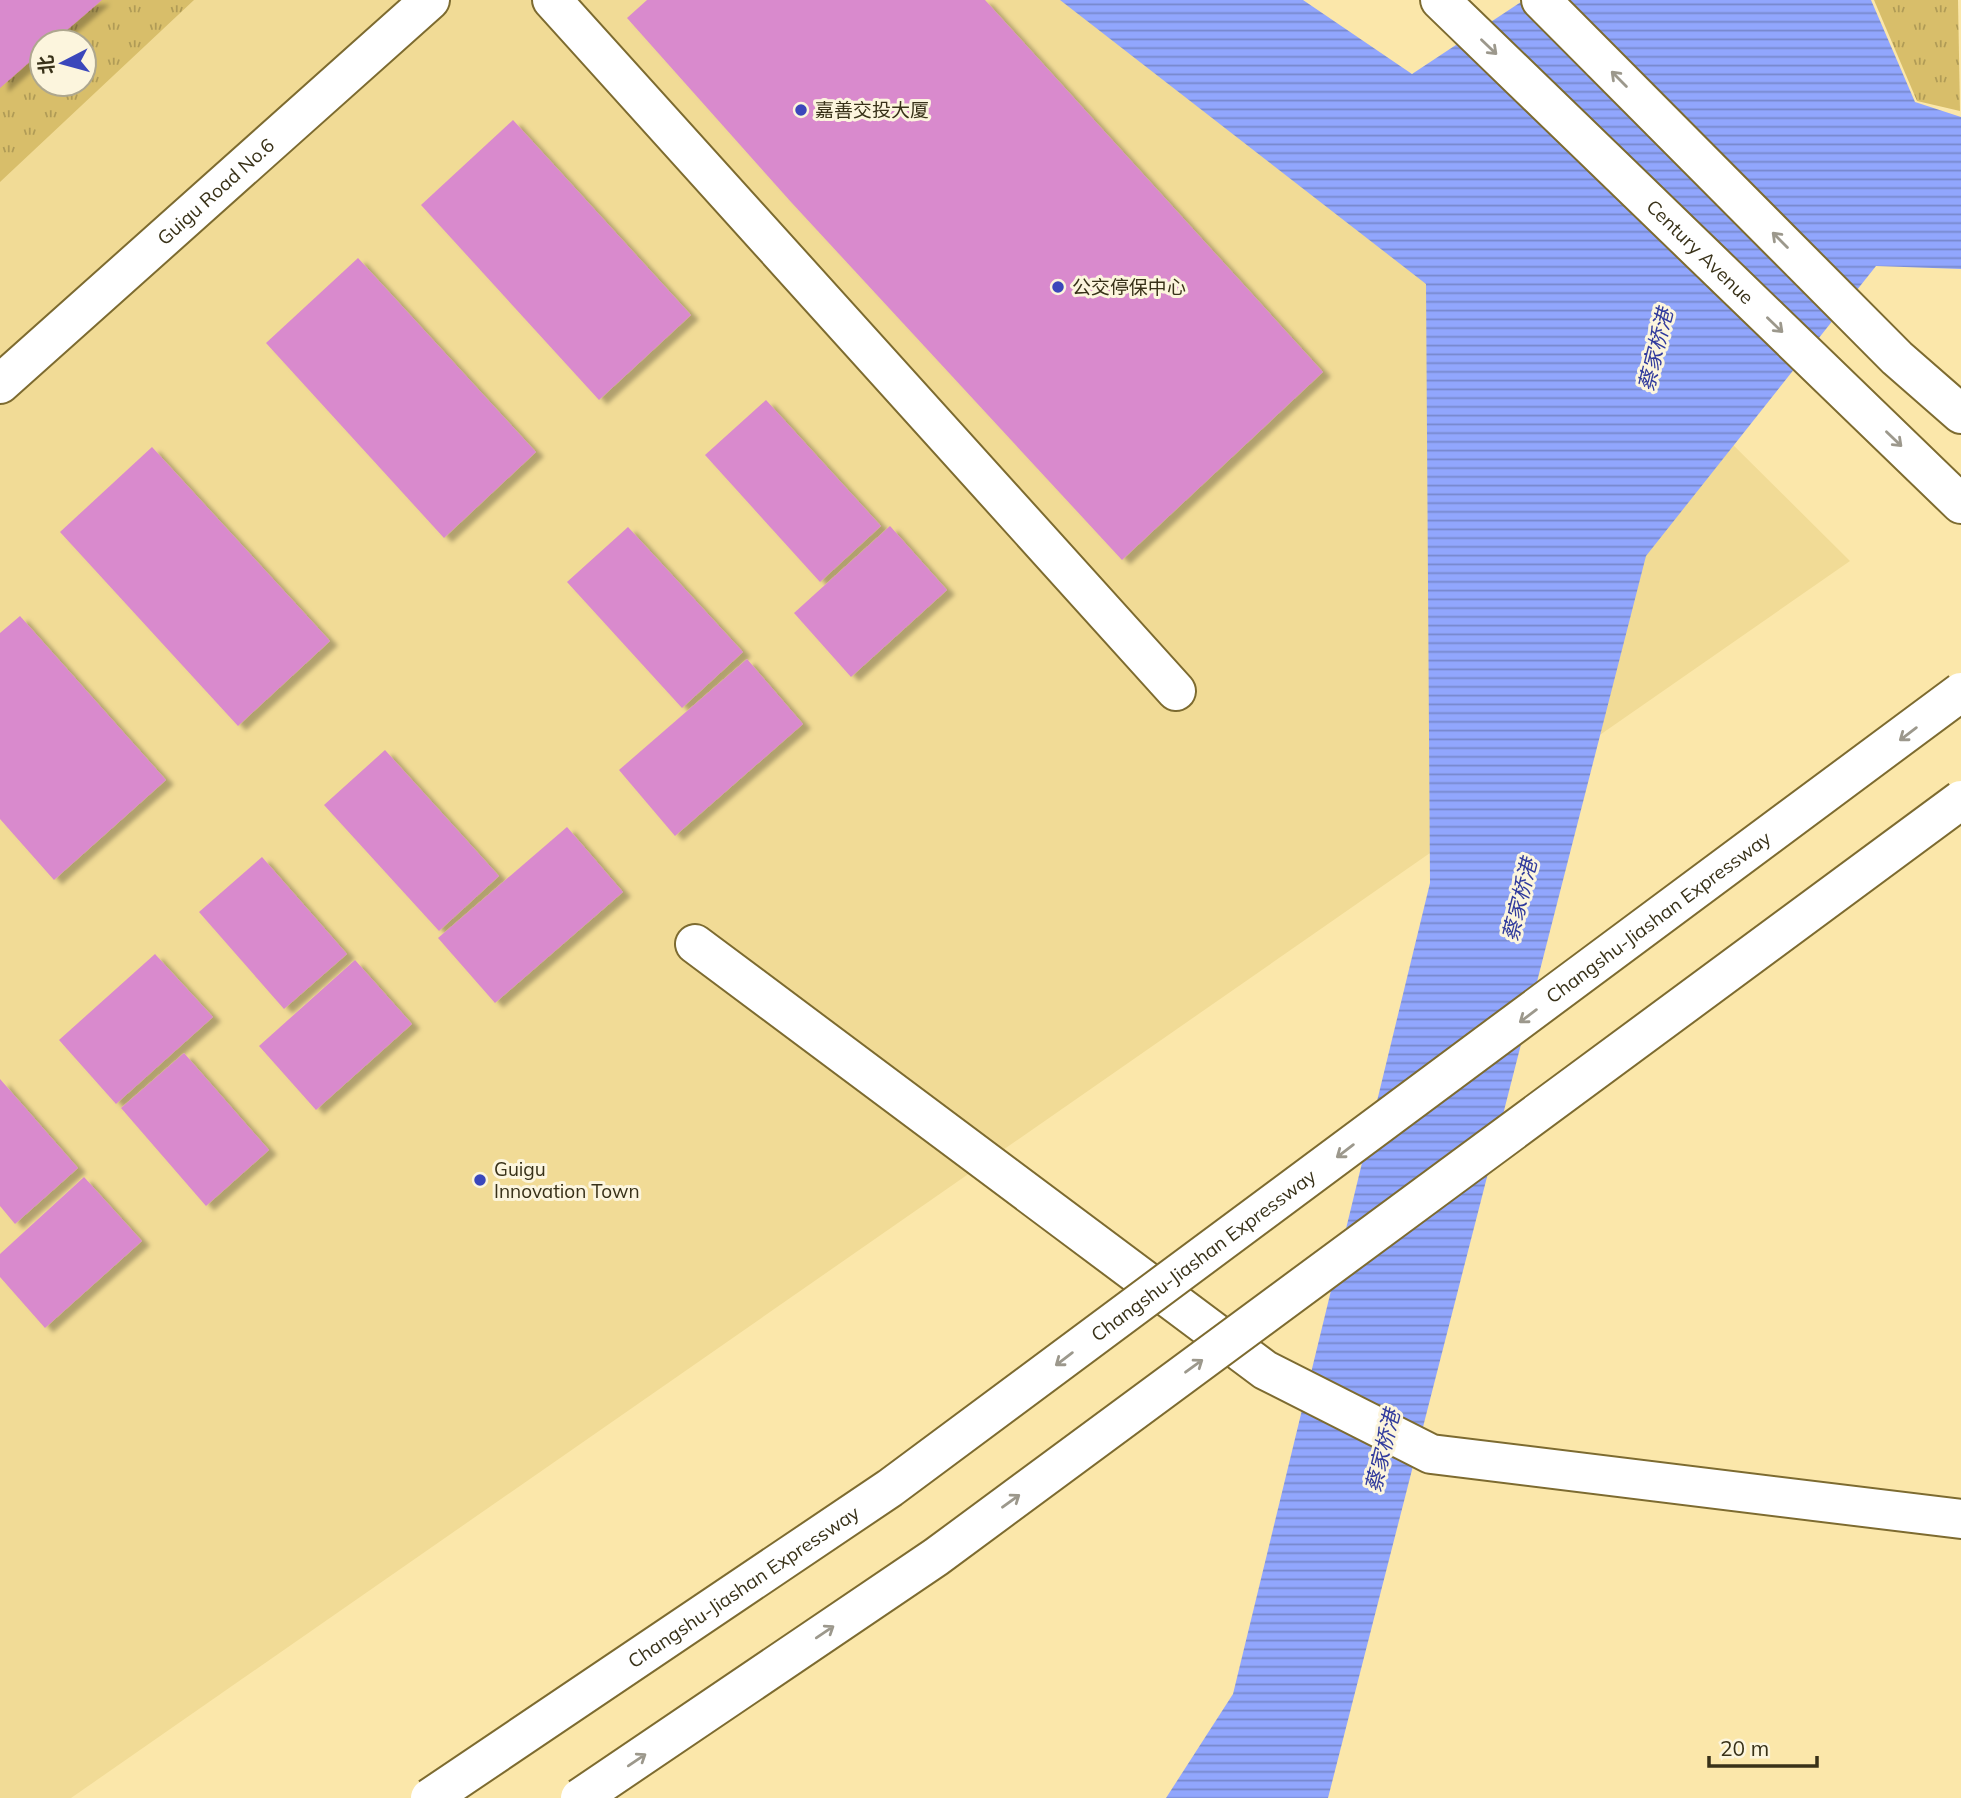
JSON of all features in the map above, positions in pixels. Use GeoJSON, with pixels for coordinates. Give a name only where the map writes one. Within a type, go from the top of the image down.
{"type":"FeatureCollection","features":[{"type":"Feature","properties":{"kind":"main road","name":"Guigu Road No.6"},"geometry":{"type":"LineString","coordinates":[[0,384],[430,0]]}},
{"type":"Feature","properties":{"kind":"main road"},"geometry":{"type":"LineString","coordinates":[[552,0],[1176,691]]}},
{"type":"Feature","properties":{"kind":"main road","name":"Century Avenue"},"geometry":{"type":"LineString","coordinates":[[1440,0],[1961,504]]}},
{"type":"Feature","properties":{"kind":"main road"},"geometry":{"type":"LineString","coordinates":[[1541,0],[1897,358],[1961,414]]}},
{"type":"Feature","properties":{"kind":"main road","name":"Changshu-Jiashan Expressway"},"geometry":{"type":"LineString","coordinates":[[430,1798],[890,1488],[1961,692]]}},
{"type":"Feature","properties":{"kind":"main road"},"geometry":{"type":"LineString","coordinates":[[580,1798],[936,1557],[1961,800]]}},
{"type":"Feature","properties":{"kind":"main road"},"geometry":{"type":"LineString","coordinates":[[695,944],[1265,1370],[1431,1454],[1961,1519]]}},
{"type":"Feature","properties":{"kind":"shaded area","name":"Guigu Innovation Town"},"geometry":{"type":"Polygon","coordinates":[[[0,0],[1285,0],[1850,561],[71,1798],[0,1798],[0,0]]]}},
{"type":"Feature","properties":{"kind":"green space"},"geometry":{"type":"Polygon","coordinates":[[[0,0],[194,0],[98,90],[98,28],[28,28],[28,98],[90,98],[0,182],[0,0]]]}},
{"type":"Feature","properties":{"kind":"green space"},"geometry":{"type":"Polygon","coordinates":[[[1874,0],[1958,0],[1960,111],[1917,101],[1874,0]]]}},
{"type":"Feature","properties":{"kind":"water","name":"蔡家桥港"},"geometry":{"type":"Polygon","coordinates":[[[1060,0],[1303,0],[1412,74],[1524,0],[1871,0],[1915,102],[1961,117],[1961,269],[1876,266],[1646,556],[1328,1798],[1166,1798],[1233,1694],[1430,883],[1426,284],[1060,0]]]}},
{"type":"Feature","properties":{"kind":"building"},"geometry":{"type":"Polygon","coordinates":[[[0,0],[102,0],[69,28],[28,28],[28,63],[0,88],[0,0]]]}},
{"type":"Feature","properties":{"kind":"building","name":"公交停保中心"},"geometry":{"type":"Polygon","coordinates":[[[647,0],[985,0],[1323,372],[1122,560],[791,202],[627,18],[647,0]]]}},
{"type":"Feature","properties":{"kind":"building"},"geometry":{"type":"Polygon","coordinates":[[[513,120],[691,315],[599,400],[421,205],[513,120]]]}},
{"type":"Feature","properties":{"kind":"building"},"geometry":{"type":"Polygon","coordinates":[[[358,258],[536,452],[444,538],[266,343],[358,258]]]}},
{"type":"Feature","properties":{"kind":"building"},"geometry":{"type":"Polygon","coordinates":[[[766,400],[881,526],[820,582],[705,455],[766,400]]]}},
{"type":"Feature","properties":{"kind":"building"},"geometry":{"type":"Polygon","coordinates":[[[152,447],[330,641],[238,726],[60,532],[152,447]]]}},
{"type":"Feature","properties":{"kind":"building"},"geometry":{"type":"Polygon","coordinates":[[[890,526],[947,590],[851,677],[794,613],[890,526]]]}},
{"type":"Feature","properties":{"kind":"building"},"geometry":{"type":"Polygon","coordinates":[[[628,527],[743,652],[682,708],[567,582],[628,527]]]}},
{"type":"Feature","properties":{"kind":"building"},"geometry":{"type":"Polygon","coordinates":[[[20,616],[166,780],[54,880],[0,819],[0,633],[20,616]]]}},
{"type":"Feature","properties":{"kind":"building"},"geometry":{"type":"Polygon","coordinates":[[[747,659],[803,724],[675,836],[619,770],[747,659]]]}},
{"type":"Feature","properties":{"kind":"building"},"geometry":{"type":"Polygon","coordinates":[[[385,750],[499,876],[439,931],[324,805],[385,750]]]}},
{"type":"Feature","properties":{"kind":"building"},"geometry":{"type":"Polygon","coordinates":[[[567,827],[623,892],[495,1003],[438,938],[567,827]]]}},
{"type":"Feature","properties":{"kind":"building"},"geometry":{"type":"Polygon","coordinates":[[[262,857],[347,954],[284,1009],[199,912],[262,857]]]}},
{"type":"Feature","properties":{"kind":"building"},"geometry":{"type":"Polygon","coordinates":[[[155,954],[213,1017],[116,1104],[59,1040],[155,954]]]}},
{"type":"Feature","properties":{"kind":"building"},"geometry":{"type":"Polygon","coordinates":[[[355,960],[412,1024],[316,1110],[259,1046],[355,960]]]}},
{"type":"Feature","properties":{"kind":"building"},"geometry":{"type":"Polygon","coordinates":[[[184,1053],[269,1150],[206,1206],[121,1108],[184,1053]]]}},
{"type":"Feature","properties":{"kind":"building"},"geometry":{"type":"Polygon","coordinates":[[[0,1079],[78,1168],[15,1224],[0,1206],[0,1079]]]}},
{"type":"Feature","properties":{"kind":"building"},"geometry":{"type":"Polygon","coordinates":[[[84,1177],[142,1241],[45,1328],[0,1277],[0,1254],[84,1177]]]}},
{"type":"Feature","properties":{"kind":"place","name":"嘉善交投大厦"},"geometry":{"type":"Point","coordinates":[801,110]}},
{"type":"Feature","properties":{"kind":"place","name":"公交停保中心"},"geometry":{"type":"Point","coordinates":[1058,287]}},
{"type":"Feature","properties":{"kind":"place","name":"Guigu Innovation Town"},"geometry":{"type":"Point","coordinates":[480,1180]}}]}
